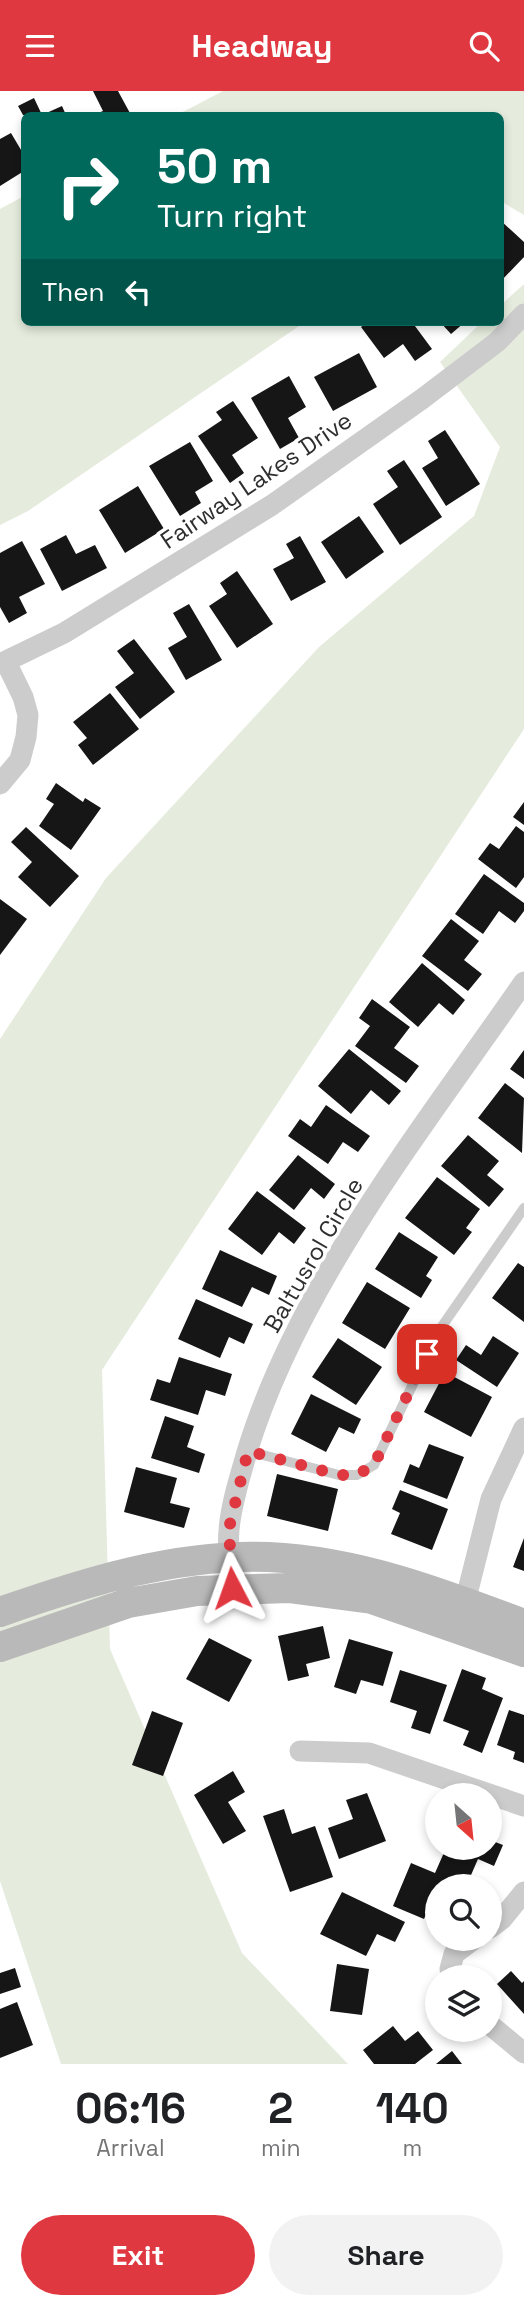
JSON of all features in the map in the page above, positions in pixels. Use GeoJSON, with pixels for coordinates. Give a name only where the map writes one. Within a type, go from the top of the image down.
{"type":"FeatureCollection","features":[{"type":"Feature","properties":{"kind":"street","name":"Fairway Lakes Drive"},"geometry":{"type":"LineString","coordinates":[[3,663],[64,633],[123,599],[272,505],[422,399],[497,342],[524,314]]}},
{"type":"Feature","properties":{"kind":"street"},"geometry":{"type":"LineString","coordinates":[[0,784],[20,760],[28,715],[23,697],[3,663]]}},
{"type":"Feature","properties":{"kind":"street","name":"Baltusrol Circle"},"geometry":{"type":"LineString","coordinates":[[232,1588],[229,1528],[248,1451],[276,1372],[321,1286],[403,1156],[524,982]]}},
{"type":"Feature","properties":{"kind":"street"},"geometry":{"type":"LineString","coordinates":[[462,1615],[491,1499],[515,1468],[524,1427]]}},
{"type":"Feature","properties":{"kind":"street"},"geometry":{"type":"LineString","coordinates":[[0,1612],[85,1584],[145,1569],[229,1558],[268,1557],[364,1570],[462,1615],[524,1652]]}},
{"type":"Feature","properties":{"kind":"street"},"geometry":{"type":"LineString","coordinates":[[0,1647],[128,1602],[232,1588],[288,1588],[372,1599],[524,1625]]}},
{"type":"Feature","properties":{"kind":"street"},"geometry":{"type":"LineString","coordinates":[[300,1751],[369,1753],[524,1806]]}},
{"type":"Feature","properties":{"kind":"street"},"geometry":{"type":"LineString","coordinates":[[502,1919],[524,1892]]}},
{"type":"Feature","properties":{"kind":"street"},"geometry":{"type":"LineString","coordinates":[[502,2035],[524,2053]]}},
{"type":"Feature","properties":{"kind":"lane"},"geometry":{"type":"LineString","coordinates":[[248,1451],[339,1475],[357,1475],[374,1465],[438,1332],[524,1207]]}},
{"type":"Feature","properties":{"kind":"green space"},"geometry":{"type":"Polygon","coordinates":[[[223,91],[524,91],[524,215],[504,203],[504,112],[183,112],[223,91]]]}},
{"type":"Feature","properties":{"kind":"green space"},"geometry":{"type":"Polygon","coordinates":[[[21,198],[21,326],[299,326],[28,511],[0,525],[0,209],[21,198]]]}},
{"type":"Feature","properties":{"kind":"green space"},"geometry":{"type":"Polygon","coordinates":[[[524,284],[524,729],[102,1370],[110,1649],[242,1953],[348,2064],[61,2064],[0,1881],[0,1039],[106,878],[319,647],[474,516],[500,447],[440,362],[478,326],[504,326],[504,302],[524,284]]]}},
{"type":"Feature","properties":{"kind":"building"},"geometry":{"type":"Polygon","coordinates":[[[93,91],[118,91],[129,112],[100,112],[103,111],[93,91]]]}},
{"type":"Feature","properties":{"kind":"building"},"geometry":{"type":"Polygon","coordinates":[[[34,98],[41,112],[21,112],[18,106],[34,98]]]}},
{"type":"Feature","properties":{"kind":"building"},"geometry":{"type":"Polygon","coordinates":[[[62,106],[65,112],[49,112],[62,106]]]}},
{"type":"Feature","properties":{"kind":"building"},"geometry":{"type":"Polygon","coordinates":[[[11,133],[21,150],[21,173],[0,186],[0,139],[11,133]]]}},
{"type":"Feature","properties":{"kind":"building"},"geometry":{"type":"Polygon","coordinates":[[[504,224],[524,242],[524,257],[504,278],[504,224]]]}},
{"type":"Feature","properties":{"kind":"building"},"geometry":{"type":"Polygon","coordinates":[[[415,326],[432,349],[415,361],[403,344],[384,358],[361,327],[415,326]]]}},
{"type":"Feature","properties":{"kind":"building"},"geometry":{"type":"Polygon","coordinates":[[[444,326],[460,326],[451,334],[444,326]]]}},
{"type":"Feature","properties":{"kind":"building"},"geometry":{"type":"Polygon","coordinates":[[[359,353],[377,387],[333,411],[314,377],[359,353]]]}},
{"type":"Feature","properties":{"kind":"building"},"geometry":{"type":"Polygon","coordinates":[[[289,376],[306,407],[288,418],[299,438],[280,449],[251,398],[289,376]]]}},
{"type":"Feature","properties":{"kind":"building"},"geometry":{"type":"Polygon","coordinates":[[[233,401],[258,438],[232,455],[244,473],[230,483],[198,436],[222,420],[216,412],[233,401]]]}},
{"type":"Feature","properties":{"kind":"building"},"geometry":{"type":"Polygon","coordinates":[[[445,430],[480,484],[446,506],[422,468],[438,458],[428,441],[445,430]]]}},
{"type":"Feature","properties":{"kind":"building"},"geometry":{"type":"Polygon","coordinates":[[[190,442],[213,481],[195,492],[201,503],[180,516],[149,466],[190,442]]]}},
{"type":"Feature","properties":{"kind":"building"},"geometry":{"type":"Polygon","coordinates":[[[404,460],[442,517],[400,545],[373,504],[398,487],[387,471],[404,460]]]}},
{"type":"Feature","properties":{"kind":"building"},"geometry":{"type":"Polygon","coordinates":[[[138,486],[164,529],[125,553],[99,510],[138,486]]]}},
{"type":"Feature","properties":{"kind":"building"},"geometry":{"type":"Polygon","coordinates":[[[359,516],[384,552],[346,579],[321,542],[359,516]]]}},
{"type":"Feature","properties":{"kind":"building"},"geometry":{"type":"Polygon","coordinates":[[[66,535],[76,554],[95,545],[107,568],[62,591],[40,549],[66,535]]]}},
{"type":"Feature","properties":{"kind":"building"},"geometry":{"type":"Polygon","coordinates":[[[300,536],[326,582],[291,601],[273,569],[294,558],[286,544],[300,536]]]}},
{"type":"Feature","properties":{"kind":"building"},"geometry":{"type":"Polygon","coordinates":[[[22,541],[45,584],[19,597],[27,613],[9,623],[0,607],[0,553],[22,541]]]}},
{"type":"Feature","properties":{"kind":"building"},"geometry":{"type":"Polygon","coordinates":[[[237,571],[273,624],[237,648],[209,606],[227,594],[220,583],[237,571]]]}},
{"type":"Feature","properties":{"kind":"building"},"geometry":{"type":"Polygon","coordinates":[[[189,604],[222,660],[186,680],[168,648],[187,637],[173,613],[189,604]]]}},
{"type":"Feature","properties":{"kind":"building"},"geometry":{"type":"Polygon","coordinates":[[[134,639],[175,692],[140,719],[115,687],[134,673],[117,651],[134,639]]]}},
{"type":"Feature","properties":{"kind":"building"},"geometry":{"type":"Polygon","coordinates":[[[110,693],[139,729],[93,765],[78,745],[87,738],[73,722],[110,693]]]}},
{"type":"Feature","properties":{"kind":"building"},"geometry":{"type":"Polygon","coordinates":[[[56,783],[83,802],[85,798],[101,808],[71,850],[39,826],[54,804],[46,799],[56,783]]]}},
{"type":"Feature","properties":{"kind":"building"},"geometry":{"type":"Polygon","coordinates":[[[524,802],[524,825],[513,817],[524,802]]]}},
{"type":"Feature","properties":{"kind":"building"},"geometry":{"type":"Polygon","coordinates":[[[516,826],[524,832],[524,877],[516,888],[478,859],[490,843],[499,849],[516,826]]]}},
{"type":"Feature","properties":{"kind":"building"},"geometry":{"type":"Polygon","coordinates":[[[26,827],[79,876],[50,907],[18,877],[32,862],[11,842],[26,827]]]}},
{"type":"Feature","properties":{"kind":"building"},"geometry":{"type":"Polygon","coordinates":[[[484,874],[524,903],[524,911],[515,923],[499,911],[483,934],[455,914],[484,874]]]}},
{"type":"Feature","properties":{"kind":"building"},"geometry":{"type":"Polygon","coordinates":[[[0,899],[27,919],[0,955],[0,899]]]}},
{"type":"Feature","properties":{"kind":"building"},"geometry":{"type":"Polygon","coordinates":[[[451,919],[479,941],[464,960],[482,974],[468,991],[422,956],[451,919]]]}},
{"type":"Feature","properties":{"kind":"building"},"geometry":{"type":"Polygon","coordinates":[[[422,963],[465,1000],[453,1015],[439,1003],[418,1027],[389,1002],[422,963]]]}},
{"type":"Feature","properties":{"kind":"building"},"geometry":{"type":"Polygon","coordinates":[[[372,999],[410,1027],[394,1048],[419,1066],[406,1083],[355,1046],[370,1026],[359,1018],[372,999]]]}},
{"type":"Feature","properties":{"kind":"building"},"geometry":{"type":"Polygon","coordinates":[[[349,1049],[401,1091],[389,1105],[371,1090],[351,1114],[318,1086],[349,1049]]]}},
{"type":"Feature","properties":{"kind":"building"},"geometry":{"type":"Polygon","coordinates":[[[524,1050],[524,1079],[510,1069],[524,1050]]]}},
{"type":"Feature","properties":{"kind":"building"},"geometry":{"type":"Polygon","coordinates":[[[505,1083],[524,1098],[522,1153],[478,1118],[505,1083]]]}},
{"type":"Feature","properties":{"kind":"building"},"geometry":{"type":"Polygon","coordinates":[[[326,1105],[370,1136],[358,1152],[343,1142],[328,1164],[288,1136],[300,1119],[311,1127],[326,1105]]]}},
{"type":"Feature","properties":{"kind":"building"},"geometry":{"type":"Polygon","coordinates":[[[468,1135],[499,1161],[487,1175],[504,1189],[489,1207],[441,1166],[468,1135]]]}},
{"type":"Feature","properties":{"kind":"building"},"geometry":{"type":"Polygon","coordinates":[[[298,1155],[335,1184],[324,1199],[311,1188],[294,1210],[269,1190],[298,1155]]]}},
{"type":"Feature","properties":{"kind":"building"},"geometry":{"type":"Polygon","coordinates":[[[437,1177],[480,1209],[466,1228],[472,1232],[454,1255],[405,1218],[437,1177]]]}},
{"type":"Feature","properties":{"kind":"building"},"geometry":{"type":"Polygon","coordinates":[[[257,1191],[306,1228],[294,1244],[279,1232],[262,1255],[228,1229],[257,1191]]]}},
{"type":"Feature","properties":{"kind":"building"},"geometry":{"type":"Polygon","coordinates":[[[399,1232],[438,1257],[426,1276],[432,1280],[421,1298],[375,1269],[399,1232]]]}},
{"type":"Feature","properties":{"kind":"building"},"geometry":{"type":"Polygon","coordinates":[[[220,1250],[277,1276],[269,1295],[252,1287],[242,1307],[202,1289],[220,1250]]]}},
{"type":"Feature","properties":{"kind":"building"},"geometry":{"type":"Polygon","coordinates":[[[518,1263],[524,1267],[524,1322],[492,1298],[518,1263]]]}},
{"type":"Feature","properties":{"kind":"building"},"geometry":{"type":"Polygon","coordinates":[[[367,1282],[410,1308],[385,1349],[342,1323],[367,1282]]]}},
{"type":"Feature","properties":{"kind":"building"},"geometry":{"type":"Polygon","coordinates":[[[196,1299],[253,1324],[244,1344],[229,1337],[220,1358],[178,1339],[196,1299]]]}},
{"type":"Feature","properties":{"kind":"building"},"geometry":{"type":"Polygon","coordinates":[[[493,1336],[519,1353],[497,1387],[456,1360],[466,1345],[481,1355],[493,1336]]]}},
{"type":"Feature","properties":{"kind":"building"},"geometry":{"type":"Polygon","coordinates":[[[338,1338],[382,1367],[356,1405],[312,1377],[338,1338]]]}},
{"type":"Feature","properties":{"kind":"building"},"geometry":{"type":"Polygon","coordinates":[[[179,1357],[232,1374],[225,1396],[206,1390],[198,1415],[150,1400],[157,1379],[170,1383],[179,1357]]]}},
{"type":"Feature","properties":{"kind":"building"},"geometry":{"type":"Polygon","coordinates":[[[445,1372],[492,1397],[471,1437],[424,1412],[445,1372]]]}},
{"type":"Feature","properties":{"kind":"building"},"geometry":{"type":"Polygon","coordinates":[[[311,1394],[361,1419],[354,1434],[339,1427],[326,1452],[291,1434],[311,1394]]]}},
{"type":"Feature","properties":{"kind":"building"},"geometry":{"type":"Polygon","coordinates":[[[165,1416],[194,1426],[187,1447],[205,1454],[199,1473],[151,1458],[165,1416]]]}},
{"type":"Feature","properties":{"kind":"building"},"geometry":{"type":"Polygon","coordinates":[[[429,1444],[464,1457],[447,1499],[403,1482],[410,1464],[419,1468],[429,1444]]]}},
{"type":"Feature","properties":{"kind":"building"},"geometry":{"type":"Polygon","coordinates":[[[136,1467],[177,1478],[170,1503],[190,1508],[184,1528],[124,1512],[136,1467]]]}},
{"type":"Feature","properties":{"kind":"building"},"geometry":{"type":"Polygon","coordinates":[[[277,1474],[338,1489],[328,1531],[267,1516],[277,1474]]]}},
{"type":"Feature","properties":{"kind":"building"},"geometry":{"type":"Polygon","coordinates":[[[400,1490],[448,1509],[432,1550],[391,1534],[400,1513],[392,1509],[400,1490]]]}},
{"type":"Feature","properties":{"kind":"building"},"geometry":{"type":"Polygon","coordinates":[[[524,1538],[524,1571],[513,1567],[524,1538]]]}},
{"type":"Feature","properties":{"kind":"building"},"geometry":{"type":"Polygon","coordinates":[[[323,1626],[330,1658],[306,1664],[309,1676],[288,1681],[278,1636],[323,1626]]]}},
{"type":"Feature","properties":{"kind":"building"},"geometry":{"type":"Polygon","coordinates":[[[209,1638],[252,1660],[229,1702],[186,1679],[209,1638]]]}},
{"type":"Feature","properties":{"kind":"building"},"geometry":{"type":"Polygon","coordinates":[[[349,1639],[393,1652],[383,1686],[361,1680],[356,1694],[334,1687],[349,1639]]]}},
{"type":"Feature","properties":{"kind":"building"},"geometry":{"type":"Polygon","coordinates":[[[462,1669],[486,1678],[482,1689],[503,1698],[482,1753],[463,1745],[469,1731],[443,1721],[462,1669]]]}},
{"type":"Feature","properties":{"kind":"building"},"geometry":{"type":"Polygon","coordinates":[[[400,1670],[447,1685],[430,1734],[411,1728],[417,1711],[390,1702],[400,1670]]]}},
{"type":"Feature","properties":{"kind":"building"},"geometry":{"type":"Polygon","coordinates":[[[509,1710],[524,1715],[524,1763],[513,1759],[515,1752],[497,1745],[509,1710]]]}},
{"type":"Feature","properties":{"kind":"building"},"geometry":{"type":"Polygon","coordinates":[[[152,1711],[183,1723],[163,1776],[132,1765],[152,1711]]]}},
{"type":"Feature","properties":{"kind":"building"},"geometry":{"type":"Polygon","coordinates":[[[233,1771],[245,1792],[228,1802],[246,1831],[223,1844],[194,1795],[233,1771]]]}},
{"type":"Feature","properties":{"kind":"building"},"geometry":{"type":"Polygon","coordinates":[[[367,1793],[386,1841],[339,1859],[328,1828],[353,1819],[346,1800],[367,1793]]]}},
{"type":"Feature","properties":{"kind":"building"},"geometry":{"type":"Polygon","coordinates":[[[284,1809],[292,1834],[315,1826],[333,1877],[290,1892],[263,1816],[284,1809]]]}},
{"type":"Feature","properties":{"kind":"building"},"geometry":{"type":"Polygon","coordinates":[[[441,1860],[478,1860],[471,1874],[425,1874],[424,1919],[393,1906],[411,1863],[435,1873],[441,1860]]]}},
{"type":"Feature","properties":{"kind":"building"},"geometry":{"type":"Polygon","coordinates":[[[480,1860],[497,1860],[494,1866],[480,1860]]]}},
{"type":"Feature","properties":{"kind":"building"},"geometry":{"type":"Polygon","coordinates":[[[342,1892],[405,1922],[395,1942],[377,1934],[366,1956],[320,1934],[342,1892]]]}},
{"type":"Feature","properties":{"kind":"building"},"geometry":{"type":"Polygon","coordinates":[[[337,1964],[369,1969],[362,2015],[330,2011],[337,1964]]]}},
{"type":"Feature","properties":{"kind":"building"},"geometry":{"type":"Polygon","coordinates":[[[15,1968],[21,1987],[0,1994],[0,1973],[15,1968]]]}},
{"type":"Feature","properties":{"kind":"building"},"geometry":{"type":"Polygon","coordinates":[[[511,1971],[522,1983],[524,1981],[524,2014],[502,1990],[502,1979],[511,1971]]]}},
{"type":"Feature","properties":{"kind":"building"},"geometry":{"type":"Polygon","coordinates":[[[17,2002],[33,2045],[0,2058],[0,2009],[17,2002]]]}},
{"type":"Feature","properties":{"kind":"building"},"geometry":{"type":"Polygon","coordinates":[[[393,2026],[405,2041],[418,2031],[433,2050],[415,2064],[374,2064],[363,2050],[393,2026]]]}},
{"type":"Feature","properties":{"kind":"building"},"geometry":{"type":"Polygon","coordinates":[[[452,2051],[462,2064],[436,2064],[452,2051]]]}},
{"type":"Feature","properties":{"kind":"route"},"geometry":{"type":"LineString","coordinates":[[232,1588],[229,1528],[248,1451],[339,1475],[357,1475],[374,1465],[427,1354]]}}]}
